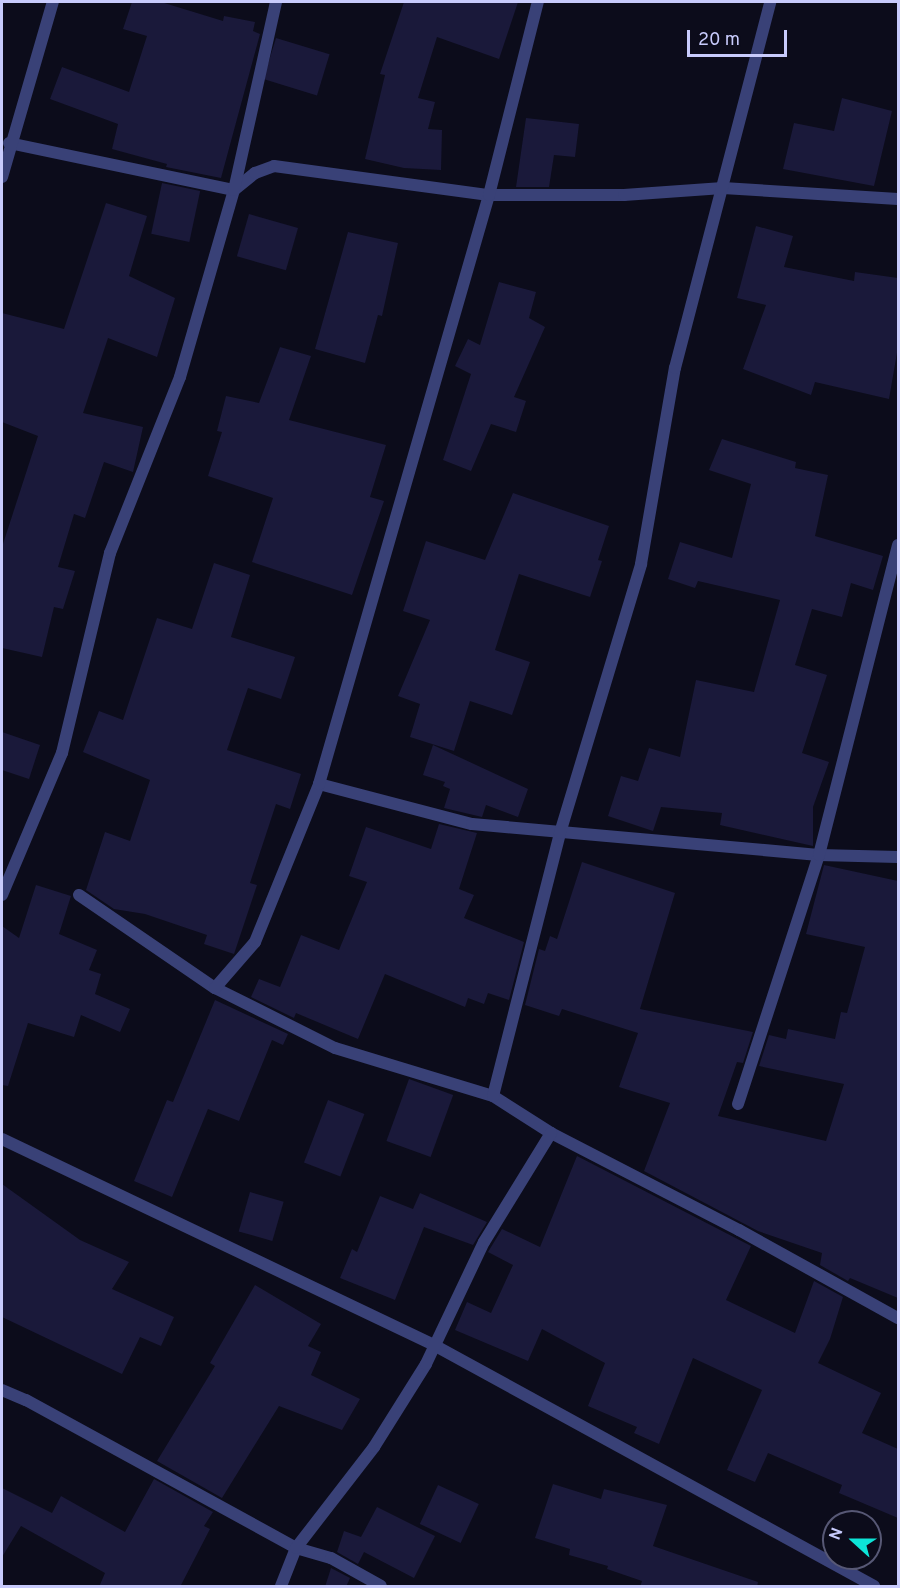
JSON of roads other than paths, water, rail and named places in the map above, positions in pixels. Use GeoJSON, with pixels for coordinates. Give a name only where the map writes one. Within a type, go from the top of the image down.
{"type":"FeatureCollection","features":[{"type":"Feature","properties":{"kind":"street"},"geometry":{"type":"LineString","coordinates":[[2,177],[9,143],[53,2]]}},
{"type":"Feature","properties":{"kind":"street"},"geometry":{"type":"LineString","coordinates":[[2,895],[62,753],[110,553],[180,377],[234,190],[276,2]]}},
{"type":"Feature","properties":{"kind":"street"},"geometry":{"type":"LineString","coordinates":[[215,988],[255,942],[319,784],[489,195],[538,2]]}},
{"type":"Feature","properties":{"kind":"street"},"geometry":{"type":"LineString","coordinates":[[493,1096],[560,833],[640,564],[675,368],[770,2]]}},
{"type":"Feature","properties":{"kind":"street"},"geometry":{"type":"LineString","coordinates":[[9,143],[234,190]]}},
{"type":"Feature","properties":{"kind":"street"},"geometry":{"type":"LineString","coordinates":[[234,190],[255,173],[274,166],[489,195],[624,195],[723,188],[898,199]]}},
{"type":"Feature","properties":{"kind":"street"},"geometry":{"type":"LineString","coordinates":[[738,1104],[819,855],[898,545]]}},
{"type":"Feature","properties":{"kind":"street"},"geometry":{"type":"LineString","coordinates":[[319,784],[472,824],[819,855],[898,857]]}},
{"type":"Feature","properties":{"kind":"street"},"geometry":{"type":"LineString","coordinates":[[79,895],[215,988],[335,1048],[493,1096],[551,1133],[739,1230],[898,1318]]}},
{"type":"Feature","properties":{"kind":"street"},"geometry":{"type":"LineString","coordinates":[[281,1587],[296,1548],[374,1448],[426,1364],[432,1344],[484,1242],[551,1133]]}},
{"type":"Feature","properties":{"kind":"street"},"geometry":{"type":"LineString","coordinates":[[2,1138],[432,1344],[874,1587]]}},
{"type":"Feature","properties":{"kind":"street"},"geometry":{"type":"LineString","coordinates":[[2,1390],[26,1400],[296,1548],[332,1558],[381,1587]]}}]}
